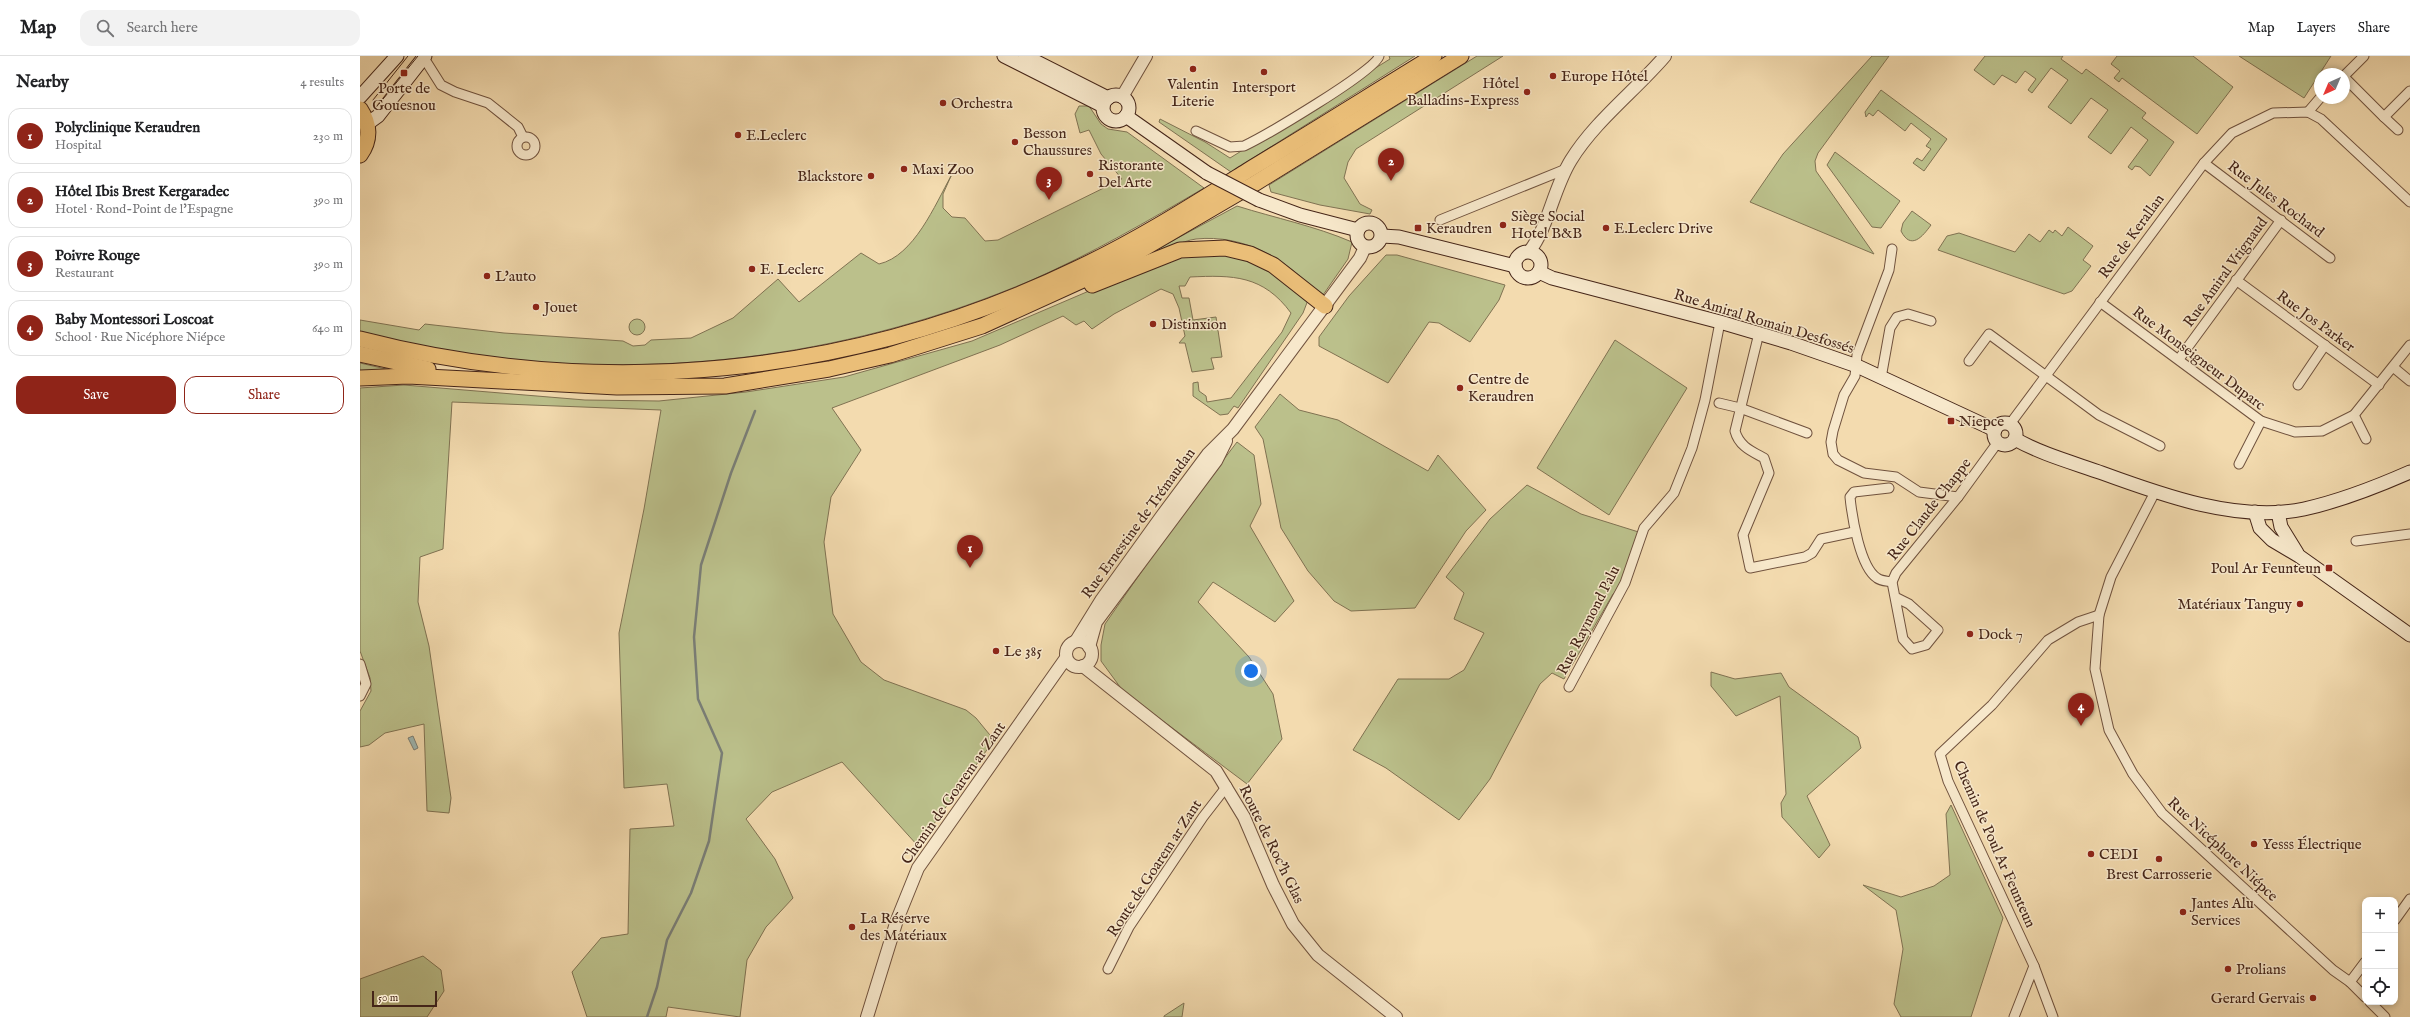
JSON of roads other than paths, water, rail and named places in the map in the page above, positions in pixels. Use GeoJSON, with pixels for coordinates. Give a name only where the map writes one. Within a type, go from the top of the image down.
{"type":"FeatureCollection","features":[{"type":"Feature","properties":{"kind":"main road"},"geometry":{"type":"LineString","coordinates":[[360,97],[398,56]]}},
{"type":"Feature","properties":{"kind":"main road"},"geometry":{"type":"LineString","coordinates":[[1004,56],[1105,102]]}},
{"type":"Feature","properties":{"kind":"main road"},"geometry":{"type":"LineString","coordinates":[[1025,56],[1105,102]]}},
{"type":"Feature","properties":{"kind":"main road"},"geometry":{"type":"LineString","coordinates":[[360,339],[397,349],[483,365],[595,372],[707,370],[773,363],[887,340],[980,311],[1076,270],[1125,244],[1434,56]]}},
{"type":"Feature","properties":{"kind":"main road"},"geometry":{"type":"LineString","coordinates":[[982,326],[1083,280],[1136,253],[1254,184],[1461,56]]}},
{"type":"Feature","properties":{"kind":"main road"},"geometry":{"type":"LineString","coordinates":[[368,124],[378,116],[424,57]]}},
{"type":"Feature","properties":{"kind":"main road"},"geometry":{"type":"LineString","coordinates":[[1105,102],[1114,95],[1122,97],[1128,104],[1126,116]]}},
{"type":"Feature","properties":{"kind":"main road"},"geometry":{"type":"LineString","coordinates":[[1105,102],[1105,114],[1111,120],[1119,120],[1126,116]]}},
{"type":"Feature","properties":{"kind":"main road"},"geometry":{"type":"LineString","coordinates":[[360,109],[368,124],[366,144],[360,155]]}},
{"type":"Feature","properties":{"kind":"main road"},"geometry":{"type":"LineString","coordinates":[[1126,116],[1207,173],[1234,189],[1300,215],[1358,230]]}},
{"type":"Feature","properties":{"kind":"main road"},"geometry":{"type":"LineString","coordinates":[[1373,223],[1380,229],[1382,236],[1378,244],[1365,246],[1359,242],[1358,230],[1363,224],[1373,223]]}},
{"type":"Feature","properties":{"kind":"main road"},"geometry":{"type":"LineString","coordinates":[[1382,236],[1399,237],[1515,266],[1522,277],[1531,278],[1538,272],[1541,264],[1533,255],[1518,257],[1515,266]]}},
{"type":"Feature","properties":{"kind":"main road"},"geometry":{"type":"LineString","coordinates":[[360,378],[408,376],[468,378],[537,384],[617,387],[725,386],[844,366],[890,355],[982,326],[1077,291],[1180,250],[1225,248],[1250,254],[1273,265],[1325,306]]}},
{"type":"Feature","properties":{"kind":"main road","name":"Rue Amiral Romain Desfossés"},"geometry":{"type":"LineString","coordinates":[[1538,272],[1552,278],[1759,333],[1857,366],[1996,436]]}},
{"type":"Feature","properties":{"kind":"main road"},"geometry":{"type":"LineString","coordinates":[[360,354],[468,378]]}},
{"type":"Feature","properties":{"kind":"main road"},"geometry":{"type":"LineString","coordinates":[[2001,424],[2010,424],[2015,431],[2015,439],[2007,445],[1996,436],[2001,424]]}},
{"type":"Feature","properties":{"kind":"main road"},"geometry":{"type":"LineString","coordinates":[[2015,439],[2155,492],[2216,508],[2255,512],[2278,512],[2303,509],[2367,491],[2410,472]]}},
{"type":"Feature","properties":{"kind":"main road"},"geometry":{"type":"LineString","coordinates":[[2255,512],[2260,528],[2272,540],[2299,556],[2410,635]]}},
{"type":"Feature","properties":{"kind":"main road"},"geometry":{"type":"LineString","coordinates":[[2278,512],[2281,527],[2288,543],[2299,556]]}},
{"type":"Feature","properties":{"kind":"street"},"geometry":{"type":"LineString","coordinates":[[1122,97],[1146,56]]}},
{"type":"Feature","properties":{"kind":"street"},"geometry":{"type":"LineString","coordinates":[[1196,131],[1230,147],[1244,146],[1340,89],[1369,69],[1379,56]]}},
{"type":"Feature","properties":{"kind":"street"},"geometry":{"type":"LineString","coordinates":[[1533,255],[1566,169],[1587,139],[1665,56]]}},
{"type":"Feature","properties":{"kind":"street"},"geometry":{"type":"LineString","coordinates":[[2350,71],[2364,56]]}},
{"type":"Feature","properties":{"kind":"street"},"geometry":{"type":"LineString","coordinates":[[424,57],[441,85],[455,92],[488,103],[518,127],[523,137]]}},
{"type":"Feature","properties":{"kind":"street"},"geometry":{"type":"LineString","coordinates":[[2350,83],[2398,130]]}},
{"type":"Feature","properties":{"kind":"street"},"geometry":{"type":"LineString","coordinates":[[2384,117],[2410,92]]}},
{"type":"Feature","properties":{"kind":"street"},"geometry":{"type":"LineString","coordinates":[[2315,104],[2308,112],[2321,119],[2409,200]]}},
{"type":"Feature","properties":{"kind":"street","name":"Rue de Kerallan"},"geometry":{"type":"LineString","coordinates":[[2010,424],[2044,375],[2204,163],[2232,133],[2251,122],[2273,114],[2308,112]]}},
{"type":"Feature","properties":{"kind":"street","name":"Rue Jules Rochard"},"geometry":{"type":"LineString","coordinates":[[2204,163],[2330,258]]}},
{"type":"Feature","properties":{"kind":"street"},"geometry":{"type":"LineString","coordinates":[[1440,220],[1566,169]]}},
{"type":"Feature","properties":{"kind":"street","name":"Rue Amiral Vrignaud"},"geometry":{"type":"LineString","coordinates":[[2179,359],[2280,220]]}},
{"type":"Feature","properties":{"kind":"street","name":"Rue Ernestine de Trémaudan"},"geometry":{"type":"LineString","coordinates":[[1076,641],[1102,599],[1156,524],[1208,454],[1233,429],[1360,258],[1365,246]]}},
{"type":"Feature","properties":{"kind":"street"},"geometry":{"type":"LineString","coordinates":[[1892,249],[1889,270],[1857,355],[1857,366],[1833,431],[1830,442],[1833,454],[1838,460],[1864,473],[1896,477],[1919,492],[1958,497]]}},
{"type":"Feature","properties":{"kind":"street","name":"Rue Jos Parker"},"geometry":{"type":"LineString","coordinates":[[2236,280],[2380,385]]}},
{"type":"Feature","properties":{"kind":"street","name":"Rue Monseigneur Duparc"},"geometry":{"type":"LineString","coordinates":[[2100,302],[2261,421],[2295,432],[2322,431],[2354,415],[2380,385],[2410,345]]}},
{"type":"Feature","properties":{"kind":"street"},"geometry":{"type":"LineString","coordinates":[[1881,378],[1890,328],[1897,317],[1908,314],[1931,321]]}},
{"type":"Feature","properties":{"kind":"street","name":"Rue Raymond Palu"},"geometry":{"type":"LineString","coordinates":[[1569,687],[1626,583],[1644,528],[1674,492],[1677,485],[1692,448],[1703,407],[1720,322]]}},
{"type":"Feature","properties":{"kind":"street"},"geometry":{"type":"LineString","coordinates":[[1759,333],[1735,431],[1737,440],[1742,446],[1764,458],[1769,473],[1743,535],[1750,568],[1805,557],[1812,553],[1821,539],[1854,532]]}},
{"type":"Feature","properties":{"kind":"street"},"geometry":{"type":"LineString","coordinates":[[1969,361],[1989,334],[2099,415],[2160,446]]}},
{"type":"Feature","properties":{"kind":"street"},"geometry":{"type":"LineString","coordinates":[[2298,386],[2325,345]]}},
{"type":"Feature","properties":{"kind":"street"},"geometry":{"type":"LineString","coordinates":[[2393,367],[2410,381]]}},
{"type":"Feature","properties":{"kind":"street"},"geometry":{"type":"LineString","coordinates":[[1719,403],[1740,408],[1807,433]]}},
{"type":"Feature","properties":{"kind":"street"},"geometry":{"type":"LineString","coordinates":[[2354,415],[2366,439]]}},
{"type":"Feature","properties":{"kind":"street"},"geometry":{"type":"LineString","coordinates":[[2239,464],[2261,421]]}},
{"type":"Feature","properties":{"kind":"street","name":"Rue Ernestine de Trémaudan"},"geometry":{"type":"LineString","coordinates":[[1090,650],[1096,622],[1216,461],[1233,429]]}},
{"type":"Feature","properties":{"kind":"street","name":"Rue Claude Chappe"},"geometry":{"type":"LineString","coordinates":[[1895,597],[1909,604],[1938,630],[1926,645],[1912,649],[1903,639],[1892,582],[1896,573],[1958,497],[1996,436]]}},
{"type":"Feature","properties":{"kind":"street"},"geometry":{"type":"LineString","coordinates":[[1889,488],[1854,492],[1850,497],[1854,532],[1870,572],[1878,579],[1892,582]]}},
{"type":"Feature","properties":{"kind":"street","name":"Rue Nicéphore Niépce"},"geometry":{"type":"LineString","coordinates":[[2155,492],[2111,577],[2099,615],[2095,669],[2109,730],[2133,774],[2162,813],[2333,970],[2350,982],[2362,994]]}},
{"type":"Feature","properties":{"kind":"street"},"geometry":{"type":"LineString","coordinates":[[2356,541],[2410,534]]}},
{"type":"Feature","properties":{"kind":"street","name":"Chemin de Poul Ar Feunteun"},"geometry":{"type":"LineString","coordinates":[[2053,1017],[2034,966],[1948,781],[1940,754],[1992,705],[2048,640],[2078,622],[2099,615]]}},
{"type":"Feature","properties":{"kind":"street"},"geometry":{"type":"LineString","coordinates":[[1076,641],[1086,643],[1090,650],[1091,658],[1074,663],[1067,648],[1076,641]]}},
{"type":"Feature","properties":{"kind":"street","name":"Route de Roc'h Glas"},"geometry":{"type":"LineString","coordinates":[[1090,650],[1098,670],[1113,691]]}},
{"type":"Feature","properties":{"kind":"street","name":"Route de Roc'h Glas"},"geometry":{"type":"LineString","coordinates":[[1074,663],[1200,757],[1216,771],[1227,786],[1244,817],[1273,885],[1293,924],[1318,955],[1396,1017]]}},
{"type":"Feature","properties":{"kind":"street","name":"Chemin de Goarem ar Zant"},"geometry":{"type":"LineString","coordinates":[[867,1017],[897,920],[918,868],[1048,685],[1074,663]]}},
{"type":"Feature","properties":{"kind":"street"},"geometry":{"type":"LineString","coordinates":[[360,664],[366,684],[360,696]]}},
{"type":"Feature","properties":{"kind":"street","name":"Route de Goarem ar Zant"},"geometry":{"type":"LineString","coordinates":[[1108,969],[1130,927],[1203,817],[1227,786]]}},
{"type":"Feature","properties":{"kind":"street"},"geometry":{"type":"LineString","coordinates":[[2398,916],[2410,899]]}},
{"type":"Feature","properties":{"kind":"street"},"geometry":{"type":"LineString","coordinates":[[2014,1017],[2034,966]]}},
{"type":"Feature","properties":{"kind":"street"},"geometry":{"type":"LineString","coordinates":[[2350,982],[2362,966]]}},
{"type":"Feature","properties":{"kind":"street"},"geometry":{"type":"LineString","coordinates":[[2373,1005],[2385,1017]]}},
{"type":"Feature","properties":{"kind":"water"},"geometry":{"type":"Polygon","coordinates":[[[413,736],[418,748],[414,750],[408,738],[413,736]]]}},
{"type":"Feature","properties":{"kind":"waterway"},"geometry":{"type":"LineString","coordinates":[[647,1017],[657,987],[667,940],[691,893],[709,841],[722,753],[698,699],[694,637],[701,565],[731,473],[755,411]]}},
{"type":"Feature","properties":{"kind":"tram line"},"geometry":{"type":"LineString","coordinates":[[373,100],[408,56]]}},
{"type":"Feature","properties":{"kind":"tram line"},"geometry":{"type":"LineString","coordinates":[[379,104],[418,56]]}},
{"type":"Feature","properties":{"kind":"place","name":"Valentin Literie"},"geometry":{"type":"Point","coordinates":[1193,69]}},
{"type":"Feature","properties":{"kind":"place","name":"Intersport"},"geometry":{"type":"Point","coordinates":[1264,72]}},
{"type":"Feature","properties":{"kind":"place","name":"Porte de Gouesnou"},"geometry":{"type":"Point","coordinates":[404,73]}},
{"type":"Feature","properties":{"kind":"place","name":"Europe Hôtel"},"geometry":{"type":"Point","coordinates":[1553,76]}},
{"type":"Feature","properties":{"kind":"place","name":"Hôtel Balladins-Express"},"geometry":{"type":"Point","coordinates":[1527,92]}},
{"type":"Feature","properties":{"kind":"place","name":"Orchestra"},"geometry":{"type":"Point","coordinates":[943,103]}},
{"type":"Feature","properties":{"kind":"place","name":"E.Leclerc"},"geometry":{"type":"Point","coordinates":[738,135]}},
{"type":"Feature","properties":{"kind":"place","name":"Besson Chaussures"},"geometry":{"type":"Point","coordinates":[1015,142]}},
{"type":"Feature","properties":{"kind":"place","name":"Maxi Zoo"},"geometry":{"type":"Point","coordinates":[904,169]}},
{"type":"Feature","properties":{"kind":"place","name":"Ristorante Del Arte"},"geometry":{"type":"Point","coordinates":[1090,174]}},
{"type":"Feature","properties":{"kind":"place","name":"Blackstore"},"geometry":{"type":"Point","coordinates":[871,176]}},
{"type":"Feature","properties":{"kind":"place","name":"Hôtel Ibis Brest Kergaradec"},"geometry":{"type":"Point","coordinates":[1391,181]}},
{"type":"Feature","properties":{"kind":"place","name":"Poivre Rouge"},"geometry":{"type":"Point","coordinates":[1049,200]}},
{"type":"Feature","properties":{"kind":"place","name":"Siège Social Hotel B&B"},"geometry":{"type":"Point","coordinates":[1503,225]}},
{"type":"Feature","properties":{"kind":"place","name":"Keraudren"},"geometry":{"type":"Point","coordinates":[1418,228]}},
{"type":"Feature","properties":{"kind":"place","name":"E.Leclerc Drive"},"geometry":{"type":"Point","coordinates":[1606,228]}},
{"type":"Feature","properties":{"kind":"place","name":"E. Leclerc"},"geometry":{"type":"Point","coordinates":[752,269]}},
{"type":"Feature","properties":{"kind":"place","name":"L'auto"},"geometry":{"type":"Point","coordinates":[487,276]}},
{"type":"Feature","properties":{"kind":"place","name":"Jouet"},"geometry":{"type":"Point","coordinates":[536,307]}},
{"type":"Feature","properties":{"kind":"place","name":"Distinxion"},"geometry":{"type":"Point","coordinates":[1153,324]}},
{"type":"Feature","properties":{"kind":"place","name":"Centre de Keraudren"},"geometry":{"type":"Point","coordinates":[1460,388]}},
{"type":"Feature","properties":{"kind":"place","name":"Niepce"},"geometry":{"type":"Point","coordinates":[1951,421]}},
{"type":"Feature","properties":{"kind":"place","name":"Polyclinique Keraudren"},"geometry":{"type":"Point","coordinates":[970,568]}},
{"type":"Feature","properties":{"kind":"place","name":"Poul Ar Feunteun"},"geometry":{"type":"Point","coordinates":[2329,568]}},
{"type":"Feature","properties":{"kind":"place","name":"Matériaux Tanguy"},"geometry":{"type":"Point","coordinates":[2300,604]}},
{"type":"Feature","properties":{"kind":"place","name":"Dock 7"},"geometry":{"type":"Point","coordinates":[1970,634]}},
{"type":"Feature","properties":{"kind":"place","name":"Le 385"},"geometry":{"type":"Point","coordinates":[996,651]}},
{"type":"Feature","properties":{"kind":"place","name":"Baby Montessori Loscoat"},"geometry":{"type":"Point","coordinates":[2081,726]}},
{"type":"Feature","properties":{"kind":"place","name":"Yesss Électrique"},"geometry":{"type":"Point","coordinates":[2254,844]}},
{"type":"Feature","properties":{"kind":"place","name":"CEDI"},"geometry":{"type":"Point","coordinates":[2091,854]}},
{"type":"Feature","properties":{"kind":"place","name":"Brest Carrosserie"},"geometry":{"type":"Point","coordinates":[2159,859]}},
{"type":"Feature","properties":{"kind":"place","name":"Jantes Alu Services"},"geometry":{"type":"Point","coordinates":[2183,912]}},
{"type":"Feature","properties":{"kind":"place","name":"La Réserve des Matériaux"},"geometry":{"type":"Point","coordinates":[852,927]}},
{"type":"Feature","properties":{"kind":"place","name":"Prolians"},"geometry":{"type":"Point","coordinates":[2228,969]}},
{"type":"Feature","properties":{"kind":"place","name":"Gerard Gervais"},"geometry":{"type":"Point","coordinates":[2313,998]}}]}
